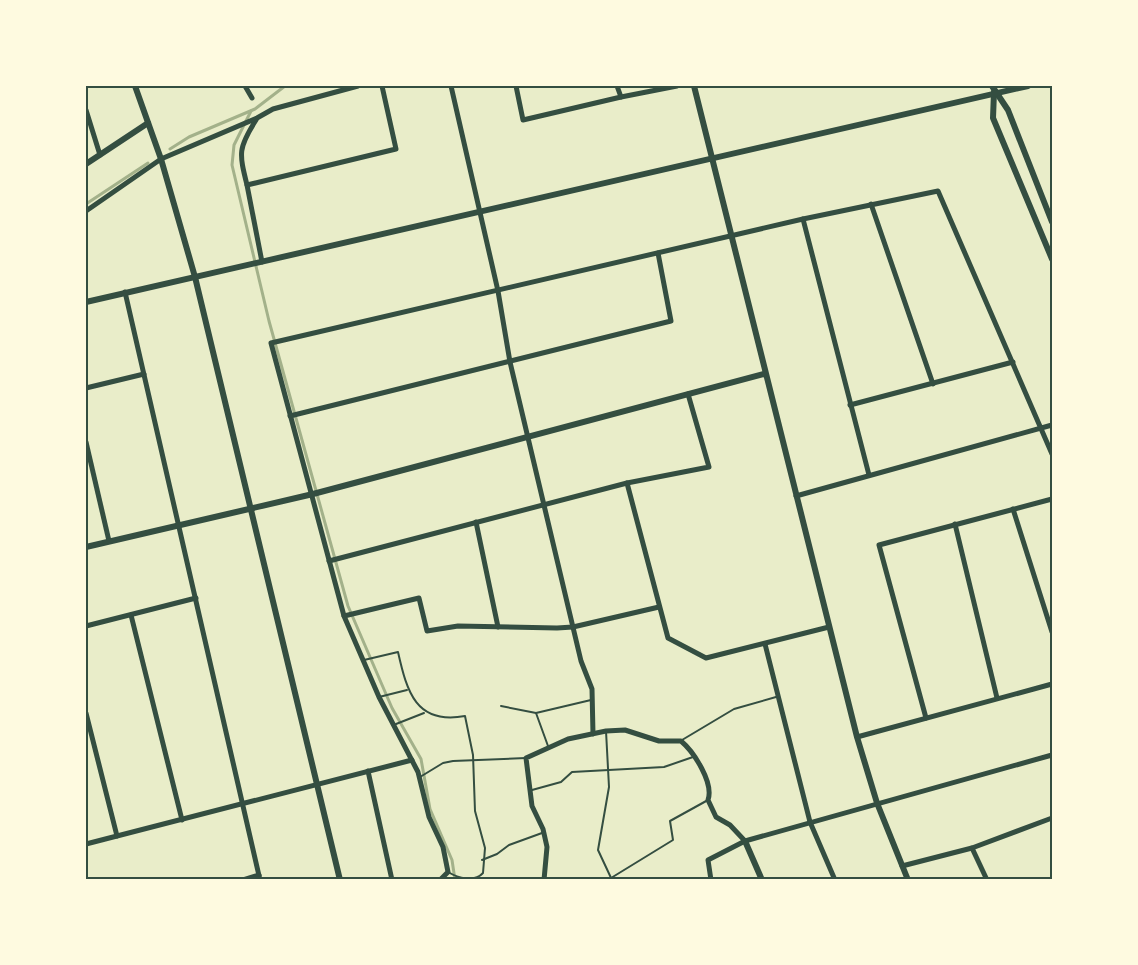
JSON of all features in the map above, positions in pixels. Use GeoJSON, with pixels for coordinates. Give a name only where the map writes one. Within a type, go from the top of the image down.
{"type":"FeatureCollection","features":[{"type":"Feature","properties":{"kind":"street"},"geometry":{"type":"LineString","coordinates":[[135,86],[160,157],[195,277],[340,879]]}},
{"type":"Feature","properties":{"kind":"street"},"geometry":{"type":"LineString","coordinates":[[245,86],[252,98]]}},
{"type":"Feature","properties":{"kind":"street"},"geometry":{"type":"LineString","coordinates":[[86,211],[160,157],[285,105],[357,86]]}},
{"type":"Feature","properties":{"kind":"street"},"geometry":{"type":"LineString","coordinates":[[247,184],[396,149],[382,86]]}},
{"type":"Feature","properties":{"kind":"street"},"geometry":{"type":"LineString","coordinates":[[451,86],[498,291],[510,362],[573,627],[592,688],[593,734]]}},
{"type":"Feature","properties":{"kind":"street"},"geometry":{"type":"LineString","coordinates":[[516,86],[523,120],[677,86]]}},
{"type":"Feature","properties":{"kind":"street"},"geometry":{"type":"LineString","coordinates":[[617,86],[621,97]]}},
{"type":"Feature","properties":{"kind":"street"},"geometry":{"type":"LineString","coordinates":[[694,86],[714,159],[730,236],[764,374],[857,736],[877,802],[908,879]]}},
{"type":"Feature","properties":{"kind":"street"},"geometry":{"type":"LineString","coordinates":[[86,302],[714,159],[993,89],[1028,86]]}},
{"type":"Feature","properties":{"kind":"street"},"geometry":{"type":"LineString","coordinates":[[993,89],[1008,110],[1053,222]]}},
{"type":"Feature","properties":{"kind":"street"},"geometry":{"type":"LineString","coordinates":[[993,89],[993,118],[1053,259]]}},
{"type":"Feature","properties":{"kind":"street"},"geometry":{"type":"LineString","coordinates":[[86,110],[88,128],[100,155]]}},
{"type":"Feature","properties":{"kind":"street"},"geometry":{"type":"LineString","coordinates":[[257,118],[246,137],[240,155],[262,262]]}},
{"type":"Feature","properties":{"kind":"street"},"geometry":{"type":"LineString","coordinates":[[86,164],[148,123]]}},
{"type":"Feature","properties":{"kind":"street"},"geometry":{"type":"LineString","coordinates":[[440,879],[448,873],[443,847],[429,817],[420,777],[379,697],[344,616],[271,343],[804,219],[938,191],[1053,454]]}},
{"type":"Feature","properties":{"kind":"street"},"geometry":{"type":"LineString","coordinates":[[871,204],[933,384]]}},
{"type":"Feature","properties":{"kind":"street"},"geometry":{"type":"LineString","coordinates":[[804,219],[869,475]]}},
{"type":"Feature","properties":{"kind":"street"},"geometry":{"type":"LineString","coordinates":[[290,416],[671,321],[658,253]]}},
{"type":"Feature","properties":{"kind":"street"},"geometry":{"type":"LineString","coordinates":[[125,292],[245,804],[259,877],[243,879]]}},
{"type":"Feature","properties":{"kind":"street"},"geometry":{"type":"LineString","coordinates":[[850,405],[1013,363]]}},
{"type":"Feature","properties":{"kind":"street"},"geometry":{"type":"LineString","coordinates":[[86,388],[144,374]]}},
{"type":"Feature","properties":{"kind":"street"},"geometry":{"type":"LineString","coordinates":[[86,547],[251,510],[764,374]]}},
{"type":"Feature","properties":{"kind":"street"},"geometry":{"type":"LineString","coordinates":[[329,561],[627,483],[709,467],[688,394]]}},
{"type":"Feature","properties":{"kind":"street"},"geometry":{"type":"LineString","coordinates":[[796,496],[1053,425]]}},
{"type":"Feature","properties":{"kind":"street"},"geometry":{"type":"LineString","coordinates":[[86,442],[109,541]]}},
{"type":"Feature","properties":{"kind":"street"},"geometry":{"type":"LineString","coordinates":[[627,483],[668,638],[706,658],[829,627]]}},
{"type":"Feature","properties":{"kind":"street"},"geometry":{"type":"LineString","coordinates":[[926,718],[879,545],[1053,499]]}},
{"type":"Feature","properties":{"kind":"street"},"geometry":{"type":"LineString","coordinates":[[1013,509],[1053,632]]}},
{"type":"Feature","properties":{"kind":"street"},"geometry":{"type":"LineString","coordinates":[[476,522],[498,627]]}},
{"type":"Feature","properties":{"kind":"street"},"geometry":{"type":"LineString","coordinates":[[955,524],[997,698]]}},
{"type":"Feature","properties":{"kind":"street"},"geometry":{"type":"LineString","coordinates":[[86,626],[196,598]]}},
{"type":"Feature","properties":{"kind":"street"},"geometry":{"type":"LineString","coordinates":[[344,616],[419,598],[427,631],[458,626],[573,627],[660,607]]}},
{"type":"Feature","properties":{"kind":"street"},"geometry":{"type":"LineString","coordinates":[[131,615],[182,820]]}},
{"type":"Feature","properties":{"kind":"street"},"geometry":{"type":"LineString","coordinates":[[765,644],[776,697],[810,822],[835,879]]}},
{"type":"Feature","properties":{"kind":"street"},"geometry":{"type":"LineString","coordinates":[[857,736],[1053,684]]}},
{"type":"Feature","properties":{"kind":"street"},"geometry":{"type":"LineString","coordinates":[[86,713],[117,836]]}},
{"type":"Feature","properties":{"kind":"street"},"geometry":{"type":"LineString","coordinates":[[544,879],[547,846],[543,829],[531,806],[526,758],[548,746],[568,739],[606,731],[625,730],[659,741],[681,741],[689,748],[710,783],[711,791],[708,800],[716,818],[730,825],[745,841],[762,879]]}},
{"type":"Feature","properties":{"kind":"street"},"geometry":{"type":"LineString","coordinates":[[711,879],[708,860],[745,841],[877,802],[1053,755]]}},
{"type":"Feature","properties":{"kind":"street"},"geometry":{"type":"LineString","coordinates":[[86,844],[412,760]]}},
{"type":"Feature","properties":{"kind":"street"},"geometry":{"type":"LineString","coordinates":[[368,771],[392,879]]}},
{"type":"Feature","properties":{"kind":"street"},"geometry":{"type":"LineString","coordinates":[[902,866],[972,848],[1053,818]]}},
{"type":"Feature","properties":{"kind":"street"},"geometry":{"type":"LineString","coordinates":[[972,848],[987,879]]}},
{"type":"Feature","properties":{"kind":"lane"},"geometry":{"type":"LineString","coordinates":[[363,660],[398,652],[407,690],[425,712],[451,719],[465,716],[472,760],[475,811],[485,848],[482,860],[483,873],[479,877],[457,878],[448,873]]}},
{"type":"Feature","properties":{"kind":"lane"},"geometry":{"type":"LineString","coordinates":[[379,697],[407,690]]}},
{"type":"Feature","properties":{"kind":"lane"},"geometry":{"type":"LineString","coordinates":[[681,741],[734,709],[776,697]]}},
{"type":"Feature","properties":{"kind":"lane"},"geometry":{"type":"LineString","coordinates":[[501,706],[536,713],[591,700]]}},
{"type":"Feature","properties":{"kind":"lane"},"geometry":{"type":"LineString","coordinates":[[393,725],[425,712]]}},
{"type":"Feature","properties":{"kind":"lane"},"geometry":{"type":"LineString","coordinates":[[536,713],[548,746]]}},
{"type":"Feature","properties":{"kind":"lane"},"geometry":{"type":"LineString","coordinates":[[606,731],[609,787],[598,850],[611,879],[673,840],[670,821],[708,800]]}},
{"type":"Feature","properties":{"kind":"lane"},"geometry":{"type":"LineString","coordinates":[[420,777],[443,763],[526,758]]}},
{"type":"Feature","properties":{"kind":"lane"},"geometry":{"type":"LineString","coordinates":[[529,790],[561,782],[572,772],[607,768],[664,767],[693,758]]}},
{"type":"Feature","properties":{"kind":"lane"},"geometry":{"type":"LineString","coordinates":[[482,860],[497,854],[509,845],[541,834],[543,829]]}},
{"type":"Feature","properties":{"kind":"waterway"},"geometry":{"type":"LineString","coordinates":[[170,149],[189,137],[255,109],[285,86]]}},
{"type":"Feature","properties":{"kind":"waterway"},"geometry":{"type":"LineString","coordinates":[[251,111],[234,145],[232,165],[269,321],[348,606],[392,708],[421,759],[430,809],[452,860],[455,880]]}},
{"type":"Feature","properties":{"kind":"waterway"},"geometry":{"type":"LineString","coordinates":[[86,204],[148,163]]}}]}
